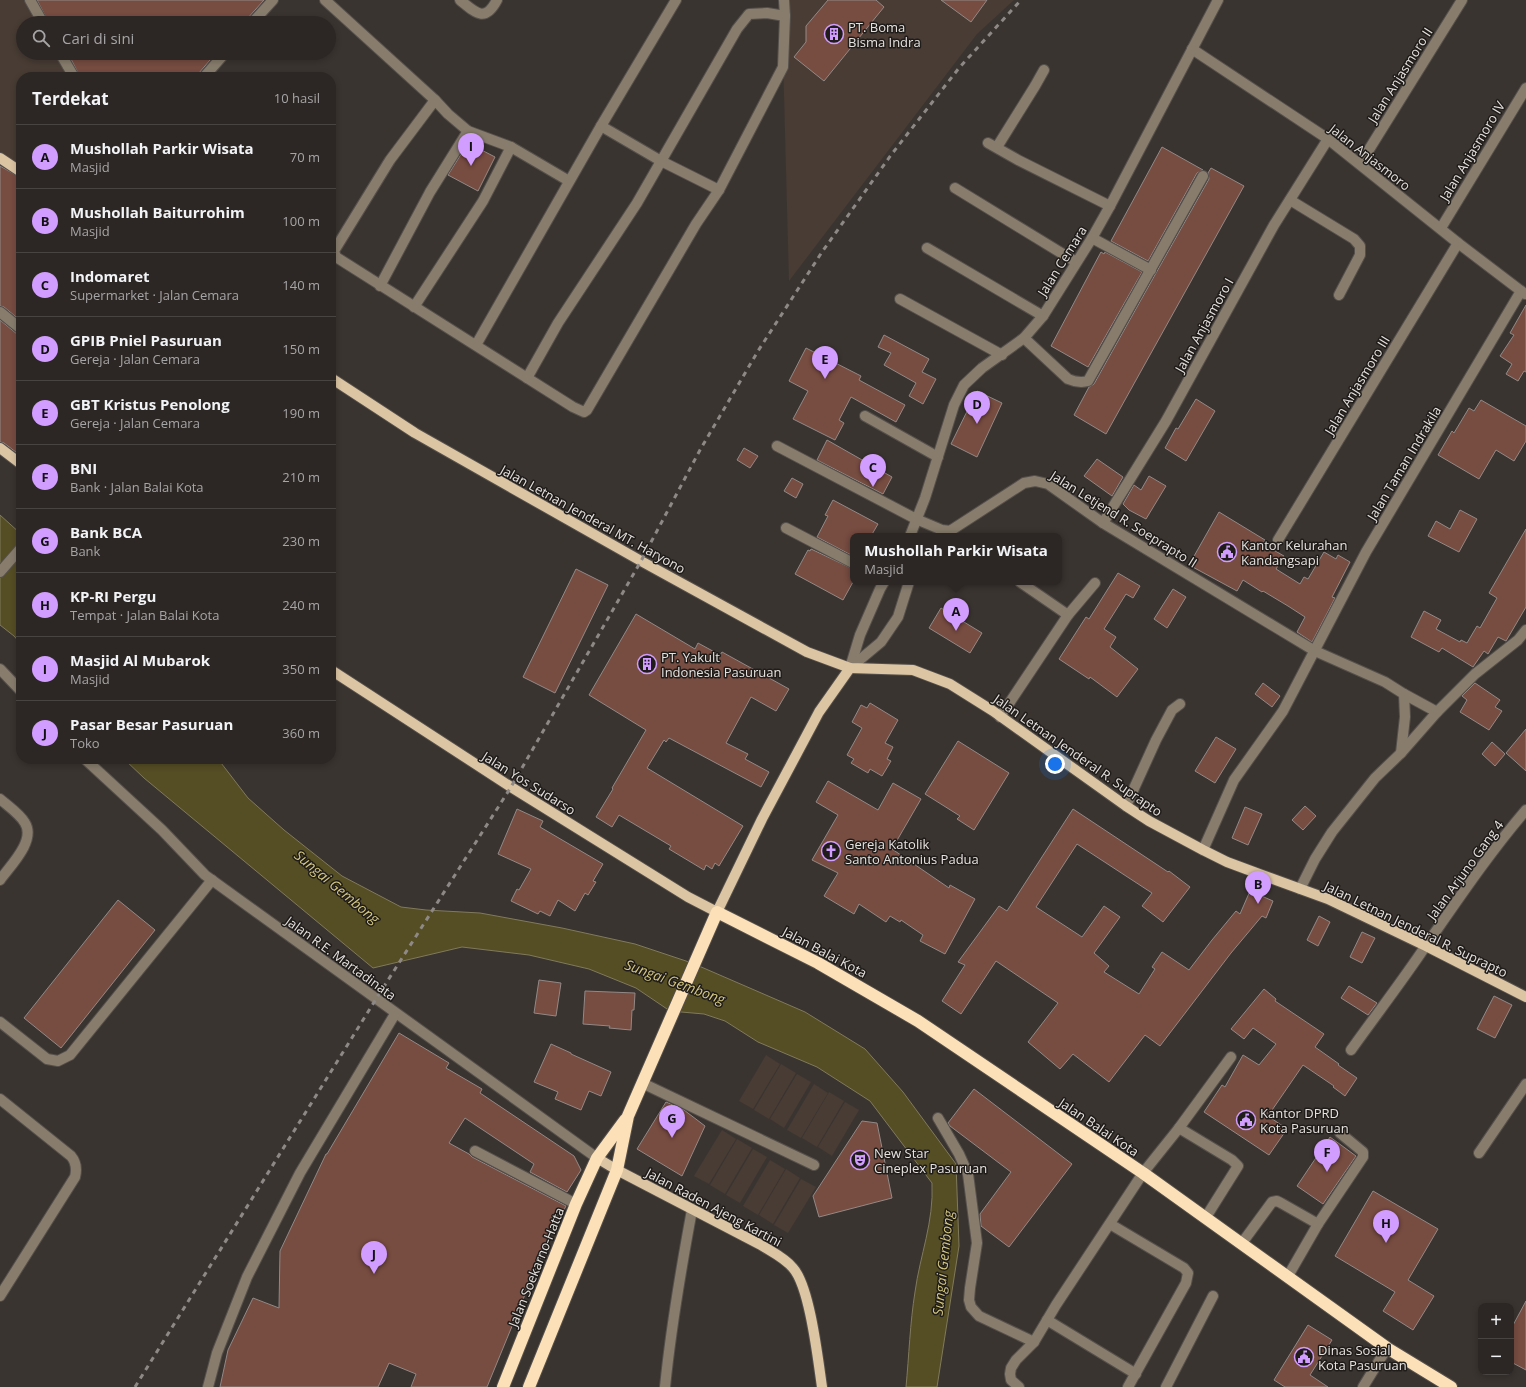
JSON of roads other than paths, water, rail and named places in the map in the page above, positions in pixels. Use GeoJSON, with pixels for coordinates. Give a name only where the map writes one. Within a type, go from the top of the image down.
{"type":"FeatureCollection","features":[{"type":"Feature","properties":{"kind":"highway"},"geometry":{"type":"LineString","coordinates":[[529,1387],[616,1170],[628,1116],[717,912]]}},
{"type":"Feature","properties":{"kind":"highway","name":"Jalan Balai Kota"},"geometry":{"type":"LineString","coordinates":[[717,912],[818,963],[918,1021],[1143,1173],[1387,1348],[1451,1387]]}},
{"type":"Feature","properties":{"kind":"highway","name":"Jalan Soekarno-Hatta"},"geometry":{"type":"LineString","coordinates":[[503,1387],[576,1204],[597,1158],[628,1116]]}},
{"type":"Feature","properties":{"kind":"main road"},"geometry":{"type":"LineString","coordinates":[[0,158],[16,169]]}},
{"type":"Feature","properties":{"kind":"main road","name":"Jalan Letnan Jenderal MT. Haryono"},"geometry":{"type":"LineString","coordinates":[[336,381],[415,433],[641,561],[808,652],[850,668]]}},
{"type":"Feature","properties":{"kind":"main road"},"geometry":{"type":"LineString","coordinates":[[0,448],[16,460]]}},
{"type":"Feature","properties":{"kind":"main road"},"geometry":{"type":"LineString","coordinates":[[717,912],[762,819],[819,712],[850,668]]}},
{"type":"Feature","properties":{"kind":"main road","name":"Jalan Letnan Jenderal R. Suprapto"},"geometry":{"type":"LineString","coordinates":[[850,668],[913,670],[950,684],[993,711],[1149,821],[1227,862],[1328,898],[1526,997]]}},
{"type":"Feature","properties":{"kind":"main road","name":"Jalan Yos Sudarso"},"geometry":{"type":"LineString","coordinates":[[336,673],[537,803],[688,897],[717,912]]}},
{"type":"Feature","properties":{"kind":"main road","name":"Jalan Raden Ajeng Kartini"},"geometry":{"type":"LineString","coordinates":[[597,1158],[616,1170],[761,1245],[794,1268],[803,1283],[813,1329],[822,1387]]}},
{"type":"Feature","properties":{"kind":"street"},"geometry":{"type":"LineString","coordinates":[[30,0],[39,16]]}},
{"type":"Feature","properties":{"kind":"street"},"geometry":{"type":"LineString","coordinates":[[258,16],[273,0]]}},
{"type":"Feature","properties":{"kind":"street"},"geometry":{"type":"LineString","coordinates":[[325,0],[468,131],[511,147],[569,181]]}},
{"type":"Feature","properties":{"kind":"street"},"geometry":{"type":"LineString","coordinates":[[460,0],[475,12],[484,14],[491,10],[497,0]]}},
{"type":"Feature","properties":{"kind":"street"},"geometry":{"type":"LineString","coordinates":[[476,345],[569,181],[676,0]]}},
{"type":"Feature","properties":{"kind":"street"},"geometry":{"type":"LineString","coordinates":[[336,257],[573,407],[584,412],[587,410],[696,224],[719,190],[783,67],[785,16],[784,0]]}},
{"type":"Feature","properties":{"kind":"street","name":"Jalan Cemara"},"geometry":{"type":"LineString","coordinates":[[911,533],[938,457],[954,404],[964,385],[982,368],[1024,338],[1043,316],[1092,238],[1110,206],[1218,0]]}},
{"type":"Feature","properties":{"kind":"street","name":"Jalan Anjasmoro II"},"geometry":{"type":"LineString","coordinates":[[1360,164],[1462,0]]}},
{"type":"Feature","properties":{"kind":"street"},"geometry":{"type":"LineString","coordinates":[[527,378],[558,323],[637,204],[737,29],[746,16],[753,13],[767,13],[785,16]]}},
{"type":"Feature","properties":{"kind":"street","name":"Jalan Anjasmoro"},"geometry":{"type":"LineString","coordinates":[[1192,49],[1328,139],[1523,293]]}},
{"type":"Feature","properties":{"kind":"street"},"geometry":{"type":"LineString","coordinates":[[64,60],[71,72]]}},
{"type":"Feature","properties":{"kind":"street"},"geometry":{"type":"LineString","coordinates":[[208,72],[219,60]]}},
{"type":"Feature","properties":{"kind":"street"},"geometry":{"type":"LineString","coordinates":[[1044,70],[1035,86],[993,145],[1110,206]]}},
{"type":"Feature","properties":{"kind":"street","name":"Jalan Anjasmoro IV"},"geometry":{"type":"LineString","coordinates":[[1440,228],[1526,88]]}},
{"type":"Feature","properties":{"kind":"street"},"geometry":{"type":"LineString","coordinates":[[336,248],[390,160],[435,100]]}},
{"type":"Feature","properties":{"kind":"street"},"geometry":{"type":"LineString","coordinates":[[601,126],[661,161],[719,190]]}},
{"type":"Feature","properties":{"kind":"street"},"geometry":{"type":"LineString","coordinates":[[380,286],[430,192],[468,131]]}},
{"type":"Feature","properties":{"kind":"street","name":"Jalan Anjasmoro I"},"geometry":{"type":"LineString","coordinates":[[1103,523],[1166,421],[1274,225],[1328,139]]}},
{"type":"Feature","properties":{"kind":"street"},"geometry":{"type":"LineString","coordinates":[[414,307],[483,201],[511,147]]}},
{"type":"Feature","properties":{"kind":"street"},"geometry":{"type":"LineString","coordinates":[[1024,338],[1068,379],[1076,382],[1088,381],[1203,176]]}},
{"type":"Feature","properties":{"kind":"street"},"geometry":{"type":"LineString","coordinates":[[955,188],[1076,262]]}},
{"type":"Feature","properties":{"kind":"street"},"geometry":{"type":"LineString","coordinates":[[1290,200],[1354,239],[1360,246],[1360,255],[1339,295]]}},
{"type":"Feature","properties":{"kind":"street"},"geometry":{"type":"LineString","coordinates":[[1092,238],[1151,270]]}},
{"type":"Feature","properties":{"kind":"street","name":"Jalan Anjasmoro III"},"geometry":{"type":"LineString","coordinates":[[1278,540],[1458,243]]}},
{"type":"Feature","properties":{"kind":"street"},"geometry":{"type":"LineString","coordinates":[[927,248],[1043,316]]}},
{"type":"Feature","properties":{"kind":"street","name":"Jalan Taman Indrakila"},"geometry":{"type":"LineString","coordinates":[[1203,850],[1234,780],[1283,711],[1366,552],[1523,293]]}},
{"type":"Feature","properties":{"kind":"street"},"geometry":{"type":"LineString","coordinates":[[900,299],[1002,355]]}},
{"type":"Feature","properties":{"kind":"street"},"geometry":{"type":"LineString","coordinates":[[0,312],[16,325]]}},
{"type":"Feature","properties":{"kind":"street"},"geometry":{"type":"LineString","coordinates":[[865,416],[938,457]]}},
{"type":"Feature","properties":{"kind":"street","name":"Jalan Letjend R. Soeprapto II"},"geometry":{"type":"LineString","coordinates":[[777,446],[916,519],[942,530],[954,533],[1024,483],[1031,481],[1048,484],[1103,523],[1315,651]]}},
{"type":"Feature","properties":{"kind":"street","name":"Jalan Cemara"},"geometry":{"type":"LineString","coordinates":[[916,519],[917,533]]}},
{"type":"Feature","properties":{"kind":"street"},"geometry":{"type":"LineString","coordinates":[[786,528],[850,561]]}},
{"type":"Feature","properties":{"kind":"street"},"geometry":{"type":"LineString","coordinates":[[0,572],[16,554]]}},
{"type":"Feature","properties":{"kind":"street"},"geometry":{"type":"LineString","coordinates":[[1000,717],[1039,661],[1068,615],[1095,583]]}},
{"type":"Feature","properties":{"kind":"street"},"geometry":{"type":"LineString","coordinates":[[850,668],[860,635],[882,585]]}},
{"type":"Feature","properties":{"kind":"street"},"geometry":{"type":"LineString","coordinates":[[850,668],[881,642],[898,617],[908,585]]}},
{"type":"Feature","properties":{"kind":"street"},"geometry":{"type":"LineString","coordinates":[[1024,585],[1068,615]]}},
{"type":"Feature","properties":{"kind":"street"},"geometry":{"type":"LineString","coordinates":[[1300,889],[1315,859],[1332,832],[1376,778],[1401,753],[1437,712],[1476,674],[1518,640],[1526,630]]}},
{"type":"Feature","properties":{"kind":"street"},"geometry":{"type":"LineString","coordinates":[[1315,651],[1385,682],[1437,712]]}},
{"type":"Feature","properties":{"kind":"street"},"geometry":{"type":"LineString","coordinates":[[0,668],[16,686]]}},
{"type":"Feature","properties":{"kind":"street"},"geometry":{"type":"LineString","coordinates":[[1401,753],[1404,694]]}},
{"type":"Feature","properties":{"kind":"street"},"geometry":{"type":"LineString","coordinates":[[1126,806],[1168,716],[1172,710],[1180,704]]}},
{"type":"Feature","properties":{"kind":"street","name":"Jalan R.E. Martadinata"},"geometry":{"type":"LineString","coordinates":[[90,764],[162,830],[205,875],[597,1158]]}},
{"type":"Feature","properties":{"kind":"street"},"geometry":{"type":"LineString","coordinates":[[0,799],[25,822],[28,829],[28,839],[25,846],[0,880]]}},
{"type":"Feature","properties":{"kind":"street","name":"Jalan Arjuno Gang 4"},"geometry":{"type":"LineString","coordinates":[[1351,1050],[1426,946],[1479,868],[1504,835],[1526,810]]}},
{"type":"Feature","properties":{"kind":"street"},"geometry":{"type":"LineString","coordinates":[[0,1022],[47,1059],[58,1061],[70,1055],[212,880]]}},
{"type":"Feature","properties":{"kind":"street"},"geometry":{"type":"LineString","coordinates":[[208,1387],[217,1353],[251,1270],[300,1173],[396,1014]]}},
{"type":"Feature","properties":{"kind":"street"},"geometry":{"type":"LineString","coordinates":[[1019,1387],[1011,1380],[1010,1374],[1011,1368],[1016,1360],[1034,1342],[1143,1173],[1179,1128],[1231,1057]]}},
{"type":"Feature","properties":{"kind":"street"},"geometry":{"type":"LineString","coordinates":[[642,1083],[814,1165]]}},
{"type":"Feature","properties":{"kind":"street"},"geometry":{"type":"LineString","coordinates":[[1479,1153],[1526,1084]]}},
{"type":"Feature","properties":{"kind":"street"},"geometry":{"type":"LineString","coordinates":[[0,1099],[71,1156],[74,1160],[77,1171],[75,1177],[0,1296]]}},
{"type":"Feature","properties":{"kind":"street"},"geometry":{"type":"LineString","coordinates":[[938,1118],[959,1154],[968,1174],[976,1243],[969,1300],[971,1307],[979,1316],[1034,1342]]}},
{"type":"Feature","properties":{"kind":"street"},"geometry":{"type":"LineString","coordinates":[[1179,1128],[1232,1160],[1238,1166],[1206,1217]]}},
{"type":"Feature","properties":{"kind":"street"},"geometry":{"type":"LineString","coordinates":[[1288,1276],[1318,1224],[1364,1157],[1363,1152],[1340,1133]]}},
{"type":"Feature","properties":{"kind":"street"},"geometry":{"type":"LineString","coordinates":[[475,1150],[576,1204]]}},
{"type":"Feature","properties":{"kind":"street"},"geometry":{"type":"LineString","coordinates":[[1242,1243],[1272,1202],[1275,1201],[1318,1224]]}},
{"type":"Feature","properties":{"kind":"street"},"geometry":{"type":"LineString","coordinates":[[665,1387],[678,1284],[692,1210]]}},
{"type":"Feature","properties":{"kind":"street"},"geometry":{"type":"LineString","coordinates":[[1110,1224],[1184,1268],[1188,1273],[1186,1282],[1128,1387]]}},
{"type":"Feature","properties":{"kind":"street"},"geometry":{"type":"LineString","coordinates":[[1166,1387],[1214,1296]]}},
{"type":"Feature","properties":{"kind":"street"},"geometry":{"type":"LineString","coordinates":[[1047,1320],[1136,1374]]}},
{"type":"Feature","properties":{"kind":"street"},"geometry":{"type":"LineString","coordinates":[[1363,1387],[1387,1348]]}},
{"type":"Feature","properties":{"kind":"water"},"geometry":{"type":"Polygon","coordinates":[[[0,515],[16,529],[16,638],[0,625],[0,515]]]}},
{"type":"Feature","properties":{"kind":"water","name":"Sungai Gembong"},"geometry":{"type":"Polygon","coordinates":[[[129,764],[222,764],[248,798],[284,830],[342,876],[401,907],[480,913],[562,928],[635,944],[692,963],[805,1012],[865,1049],[903,1092],[956,1164],[959,1246],[937,1387],[906,1387],[913,1304],[917,1278],[929,1225],[932,1183],[870,1101],[817,1067],[758,1042],[725,1021],[704,1014],[670,1011],[636,988],[589,969],[529,955],[462,947],[373,968],[144,778],[129,764]]]}},
{"type":"Feature","properties":{"kind":"railway"},"geometry":{"type":"LineString","coordinates":[[135,1387],[376,999],[511,787],[641,561],[700,450],[758,351],[822,252],[891,155],[959,68],[1021,0]]}},
{"type":"Feature","properties":{"kind":"place","name":"PT. Boma Bisma Indra"},"geometry":{"type":"Point","coordinates":[834,34]}},
{"type":"Feature","properties":{"kind":"place","name":"Masjid Al Mubarok"},"geometry":{"type":"Point","coordinates":[471,166]}},
{"type":"Feature","properties":{"kind":"place","name":"GBT Kristus Penolong"},"geometry":{"type":"Point","coordinates":[825,379]}},
{"type":"Feature","properties":{"kind":"place","name":"GPIB Pniel Pasuruan"},"geometry":{"type":"Point","coordinates":[977,424]}},
{"type":"Feature","properties":{"kind":"place","name":"Indomaret"},"geometry":{"type":"Point","coordinates":[873,487]}},
{"type":"Feature","properties":{"kind":"place","name":"Kantor Kelurahan Kandangsapi"},"geometry":{"type":"Point","coordinates":[1227,552]}},
{"type":"Feature","properties":{"kind":"place","name":"Mushollah Parkir Wisata"},"geometry":{"type":"Point","coordinates":[956,631]}},
{"type":"Feature","properties":{"kind":"place","name":"PT. Yakult Indonesia Pasuruan"},"geometry":{"type":"Point","coordinates":[647,664]}},
{"type":"Feature","properties":{"kind":"place","name":"Gereja Katolik Santo Antonius Padua"},"geometry":{"type":"Point","coordinates":[831,851]}},
{"type":"Feature","properties":{"kind":"place","name":"Mushollah Baiturrohim"},"geometry":{"type":"Point","coordinates":[1258,904]}},
{"type":"Feature","properties":{"kind":"place","name":"Kantor DPRD Kota Pasuruan"},"geometry":{"type":"Point","coordinates":[1246,1120]}},
{"type":"Feature","properties":{"kind":"place","name":"Bank BCA"},"geometry":{"type":"Point","coordinates":[672,1138]}},
{"type":"Feature","properties":{"kind":"place","name":"New Star Cineplex Pasuruan"},"geometry":{"type":"Point","coordinates":[860,1160]}},
{"type":"Feature","properties":{"kind":"place","name":"BNI"},"geometry":{"type":"Point","coordinates":[1327,1172]}},
{"type":"Feature","properties":{"kind":"place","name":"KP-RI Pergu"},"geometry":{"type":"Point","coordinates":[1386,1243]}},
{"type":"Feature","properties":{"kind":"place","name":"Pasar Besar Pasuruan"},"geometry":{"type":"Point","coordinates":[374,1274]}},
{"type":"Feature","properties":{"kind":"place","name":"Dinas Sosial Kota Pasuruan"},"geometry":{"type":"Point","coordinates":[1304,1357]}}]}
